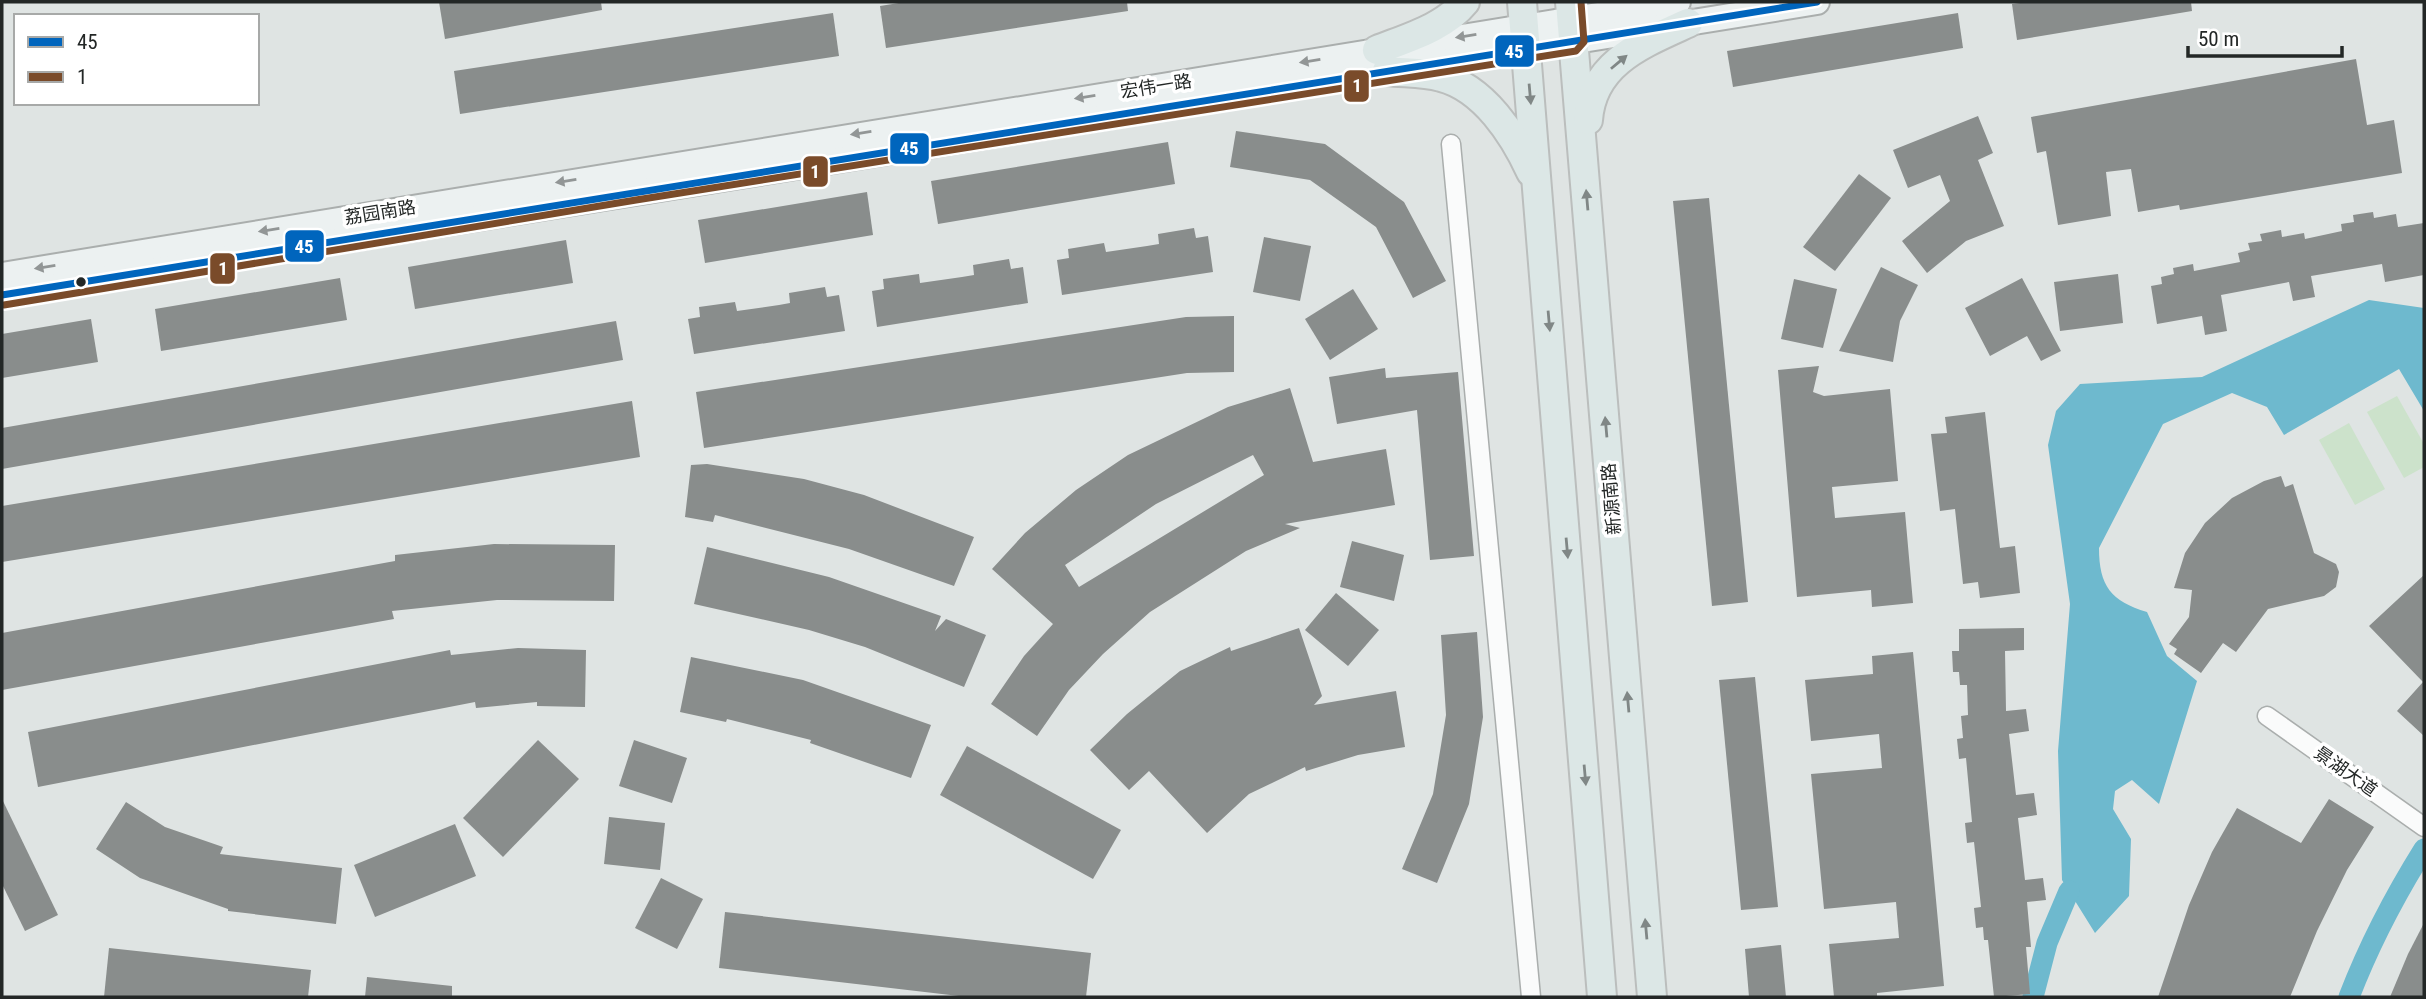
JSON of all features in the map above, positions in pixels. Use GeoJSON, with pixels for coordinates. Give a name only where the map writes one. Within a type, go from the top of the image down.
{"type":"FeatureCollection","features":[{"type":"Feature","properties":{"kind":"main road"},"geometry":{"type":"LineString","coordinates":[[1382,61],[1458,10],[1465,2]]}},
{"type":"Feature","properties":{"kind":"main road","name":"宏伟一路"},"geometry":{"type":"LineString","coordinates":[[634,180],[1382,61],[1524,26],[1817,2]]}},
{"type":"Feature","properties":{"kind":"main road"},"geometry":{"type":"LineString","coordinates":[[1585,169],[1589,106],[1601,77],[1683,12]]}},
{"type":"Feature","properties":{"kind":"main road","name":"新源南路"},"geometry":{"type":"LineString","coordinates":[[1572,21],[1652,997]]}},
{"type":"Feature","properties":{"kind":"main road"},"geometry":{"type":"LineString","coordinates":[[1524,26],[1602,997]]}},
{"type":"Feature","properties":{"kind":"main road"},"geometry":{"type":"LineString","coordinates":[[1382,61],[1441,77],[1469,89],[1518,143],[1538,188]]}},
{"type":"Feature","properties":{"kind":"main road","name":"荔园南路"},"geometry":{"type":"LineString","coordinates":[[2,275],[634,180]]}},
{"type":"Feature","properties":{"kind":"main road","name":"荔园南路"},"geometry":{"type":"LineString","coordinates":[[2,295],[634,180]]}},
{"type":"Feature","properties":{"kind":"street"},"geometry":{"type":"LineString","coordinates":[[1451,144],[1531,997]]}},
{"type":"Feature","properties":{"kind":"street","name":"景湖大道"},"geometry":{"type":"LineString","coordinates":[[2267,716],[2424,827]]}},
{"type":"Feature","properties":{"kind":"green space"},"geometry":{"type":"Polygon","coordinates":[[[2397,396],[2424,444],[2424,467],[2404,478],[2367,412],[2397,396]]]}},
{"type":"Feature","properties":{"kind":"green space"},"geometry":{"type":"Polygon","coordinates":[[[2349,423],[2385,489],[2355,505],[2319,440],[2349,423]]]}},
{"type":"Feature","properties":{"kind":"water"},"geometry":{"type":"Polygon","coordinates":[[[2369,300],[2424,308],[2424,411],[2399,369],[2284,435],[2267,407],[2232,393],[2163,424],[2099,548],[2101,572],[2110,590],[2124,603],[2147,612],[2167,656],[2197,681],[2159,804],[2132,780],[2115,791],[2113,809],[2131,839],[2129,896],[2095,933],[2062,880],[2058,751],[2070,604],[2048,445],[2056,411],[2080,384],[2202,377],[2369,300]]]}},
{"type":"Feature","properties":{"kind":"building"},"geometry":{"type":"Polygon","coordinates":[[[439,2],[601,2],[602,10],[445,39],[439,2]]]}},
{"type":"Feature","properties":{"kind":"building"},"geometry":{"type":"Polygon","coordinates":[[[905,2],[1127,2],[1128,11],[886,48],[880,6],[905,2]]]}},
{"type":"Feature","properties":{"kind":"building"},"geometry":{"type":"Polygon","coordinates":[[[2191,2],[2192,11],[2017,40],[2012,4],[2191,2]]]}},
{"type":"Feature","properties":{"kind":"building"},"geometry":{"type":"Polygon","coordinates":[[[833,13],[839,56],[460,114],[454,71],[833,13]]]}},
{"type":"Feature","properties":{"kind":"building"},"geometry":{"type":"Polygon","coordinates":[[[1958,13],[1963,48],[1733,87],[1727,51],[1958,13]]]}},
{"type":"Feature","properties":{"kind":"building"},"geometry":{"type":"Polygon","coordinates":[[[2356,59],[2367,125],[2394,120],[2402,173],[2180,210],[2179,205],[2138,212],[2131,169],[2106,172],[2111,216],[2058,225],[2046,151],[2037,153],[2031,117],[2356,59]]]}},
{"type":"Feature","properties":{"kind":"building"},"geometry":{"type":"Polygon","coordinates":[[[1978,116],[1993,153],[1978,160],[2004,226],[1966,241],[1927,273],[1902,241],[1950,201],[1940,175],[1908,188],[1893,150],[1978,116]]]}},
{"type":"Feature","properties":{"kind":"building"},"geometry":{"type":"Polygon","coordinates":[[[1236,131],[1325,144],[1404,202],[1446,281],[1413,298],[1376,227],[1310,180],[1230,167],[1236,131]]]}},
{"type":"Feature","properties":{"kind":"building"},"geometry":{"type":"Polygon","coordinates":[[[1168,142],[1175,184],[938,224],[931,181],[1168,142]]]}},
{"type":"Feature","properties":{"kind":"building"},"geometry":{"type":"Polygon","coordinates":[[[1859,174],[1891,198],[1835,271],[1803,247],[1859,174]]]}},
{"type":"Feature","properties":{"kind":"building"},"geometry":{"type":"Polygon","coordinates":[[[867,192],[873,235],[705,263],[698,220],[867,192]]]}},
{"type":"Feature","properties":{"kind":"building"},"geometry":{"type":"Polygon","coordinates":[[[1709,198],[1748,602],[1712,606],[1673,201],[1709,198]]]}},
{"type":"Feature","properties":{"kind":"building"},"geometry":{"type":"Polygon","coordinates":[[[2373,212],[2374,218],[2396,214],[2398,227],[2424,223],[2424,275],[2385,282],[2382,264],[2311,276],[2315,297],[2293,301],[2289,282],[2221,295],[2227,331],[2205,335],[2202,316],[2157,324],[2151,286],[2162,284],[2161,277],[2174,274],[2173,268],[2193,264],[2194,271],[2240,262],[2238,253],[2250,250],[2248,243],[2262,241],[2260,234],[2281,230],[2282,237],[2304,233],[2305,239],[2342,231],[2341,224],[2354,222],[2353,215],[2373,212]]]}},
{"type":"Feature","properties":{"kind":"building"},"geometry":{"type":"Polygon","coordinates":[[[1194,228],[1196,238],[1208,236],[1213,272],[1062,295],[1057,260],[1069,258],[1068,249],[1104,243],[1106,252],[1159,244],[1158,234],[1194,228]]]}},
{"type":"Feature","properties":{"kind":"building"},"geometry":{"type":"Polygon","coordinates":[[[1264,237],[1311,246],[1300,301],[1253,292],[1264,237]]]}},
{"type":"Feature","properties":{"kind":"building"},"geometry":{"type":"Polygon","coordinates":[[[566,240],[573,283],[415,309],[408,267],[566,240]]]}},
{"type":"Feature","properties":{"kind":"building"},"geometry":{"type":"Polygon","coordinates":[[[1009,259],[1011,269],[1023,267],[1028,303],[877,327],[872,291],[884,289],[883,279],[919,274],[920,283],[962,277],[974,275],[973,265],[1009,259]]]}},
{"type":"Feature","properties":{"kind":"building"},"geometry":{"type":"Polygon","coordinates":[[[1881,267],[1918,285],[1900,321],[1893,362],[1839,351],[1881,267]]]}},
{"type":"Feature","properties":{"kind":"building"},"geometry":{"type":"Polygon","coordinates":[[[2118,274],[2123,323],[2060,331],[2054,282],[2118,274]]]}},
{"type":"Feature","properties":{"kind":"building"},"geometry":{"type":"Polygon","coordinates":[[[340,278],[347,320],[161,351],[155,309],[340,278]]]}},
{"type":"Feature","properties":{"kind":"building"},"geometry":{"type":"Polygon","coordinates":[[[2022,278],[2061,351],[2041,361],[2027,336],[1990,356],[1965,308],[2022,278]]]}},
{"type":"Feature","properties":{"kind":"building"},"geometry":{"type":"Polygon","coordinates":[[[1794,279],[1837,289],[1823,348],[1781,339],[1794,279]]]}},
{"type":"Feature","properties":{"kind":"building"},"geometry":{"type":"Polygon","coordinates":[[[825,287],[827,297],[839,295],[845,331],[694,354],[688,319],[700,317],[699,307],[735,302],[737,311],[779,305],[790,303],[789,293],[825,287]]]}},
{"type":"Feature","properties":{"kind":"building"},"geometry":{"type":"Polygon","coordinates":[[[1353,289],[1378,329],[1330,360],[1305,319],[1353,289]]]}},
{"type":"Feature","properties":{"kind":"building"},"geometry":{"type":"Polygon","coordinates":[[[1234,316],[1234,372],[1187,373],[704,448],[696,392],[1186,317],[1234,316]]]}},
{"type":"Feature","properties":{"kind":"building"},"geometry":{"type":"Polygon","coordinates":[[[91,319],[98,362],[2,378],[2,334],[91,319]]]}},
{"type":"Feature","properties":{"kind":"building"},"geometry":{"type":"Polygon","coordinates":[[[616,321],[623,360],[2,469],[2,428],[616,321]]]}},
{"type":"Feature","properties":{"kind":"building"},"geometry":{"type":"Polygon","coordinates":[[[1819,366],[1813,392],[1824,396],[1890,389],[1898,481],[1832,487],[1835,518],[1905,512],[1913,603],[1872,607],[1871,590],[1797,597],[1778,370],[1819,366]]]}},
{"type":"Feature","properties":{"kind":"building"},"geometry":{"type":"Polygon","coordinates":[[[1385,368],[1386,378],[1458,372],[1474,556],[1430,560],[1417,410],[1337,424],[1329,377],[1385,368]]]}},
{"type":"Feature","properties":{"kind":"building"},"geometry":{"type":"Polygon","coordinates":[[[1290,388],[1313,462],[1386,449],[1395,505],[1285,524],[1300,528],[1246,551],[1150,612],[1103,654],[1069,690],[1037,736],[991,704],[1024,656],[1053,624],[992,569],[1025,533],[1076,490],[1128,455],[1228,407],[1290,388]],[[1253,455],[1156,504],[1065,565],[1079,587],[1264,475],[1253,455]]]}},
{"type":"Feature","properties":{"kind":"building"},"geometry":{"type":"Polygon","coordinates":[[[632,401],[640,457],[2,562],[2,506],[632,401]]]}},
{"type":"Feature","properties":{"kind":"building"},"geometry":{"type":"Polygon","coordinates":[[[1985,412],[2000,548],[2015,546],[2020,593],[1980,598],[1978,582],[1963,584],[1955,509],[1940,511],[1931,434],[1947,433],[1945,417],[1985,412]]]}},
{"type":"Feature","properties":{"kind":"building"},"geometry":{"type":"Polygon","coordinates":[[[707,464],[804,479],[864,495],[974,537],[954,586],[849,549],[715,515],[713,522],[685,517],[691,465],[707,464]]]}},
{"type":"Feature","properties":{"kind":"building"},"geometry":{"type":"Polygon","coordinates":[[[2281,476],[2285,487],[2293,484],[2314,553],[2336,564],[2339,572],[2336,587],[2324,596],[2268,609],[2236,652],[2223,643],[2201,673],[2174,654],[2177,649],[2169,644],[2189,617],[2192,590],[2174,588],[2185,553],[2205,523],[2232,498],[2264,481],[2281,476]]]}},
{"type":"Feature","properties":{"kind":"building"},"geometry":{"type":"Polygon","coordinates":[[[1352,541],[1404,555],[1394,601],[1340,587],[1352,541]]]}},
{"type":"Feature","properties":{"kind":"building"},"geometry":{"type":"Polygon","coordinates":[[[494,544],[615,545],[614,601],[497,600],[392,611],[394,619],[2,690],[2,633],[395,561],[395,555],[494,544]]]}},
{"type":"Feature","properties":{"kind":"building"},"geometry":{"type":"Polygon","coordinates":[[[707,547],[829,577],[941,616],[935,631],[946,619],[986,635],[964,687],[865,647],[809,630],[694,604],[707,547]]]}},
{"type":"Feature","properties":{"kind":"building"},"geometry":{"type":"Polygon","coordinates":[[[2424,575],[2424,736],[2397,711],[2423,682],[2369,626],[2424,575]]]}},
{"type":"Feature","properties":{"kind":"building"},"geometry":{"type":"Polygon","coordinates":[[[1336,593],[1379,630],[1348,666],[1305,630],[1336,593]]]}},
{"type":"Feature","properties":{"kind":"building"},"geometry":{"type":"Polygon","coordinates":[[[1299,628],[1322,696],[1314,705],[1396,691],[1405,747],[1358,755],[1306,771],[1305,767],[1249,794],[1207,833],[1149,771],[1129,790],[1090,750],[1127,714],[1180,671],[1230,647],[1231,651],[1299,628]]]}},
{"type":"Feature","properties":{"kind":"building"},"geometry":{"type":"Polygon","coordinates":[[[2024,628],[2024,650],[2005,651],[2006,711],[2026,709],[2029,731],[2009,734],[2016,795],[2034,793],[2037,815],[2018,818],[2025,880],[2043,878],[2046,900],[2027,902],[2031,947],[2026,947],[2030,994],[1994,997],[1988,940],[1984,940],[1983,927],[1976,928],[1974,908],[1981,907],[1974,842],[1967,843],[1965,823],[1972,822],[1966,758],[1959,759],[1957,739],[1963,738],[1961,716],[1968,715],[1967,685],[1960,685],[1959,672],[1953,672],[1952,651],[1959,651],[1959,629],[2024,628]]]}},
{"type":"Feature","properties":{"kind":"building"},"geometry":{"type":"Polygon","coordinates":[[[1477,632],[1483,717],[1469,804],[1437,883],[1402,869],[1433,794],[1446,715],[1441,635],[1477,632]]]}},
{"type":"Feature","properties":{"kind":"building"},"geometry":{"type":"Polygon","coordinates":[[[518,648],[586,650],[585,707],[537,706],[537,702],[476,708],[475,702],[38,787],[28,732],[450,650],[451,655],[518,648]]]}},
{"type":"Feature","properties":{"kind":"building"},"geometry":{"type":"Polygon","coordinates":[[[1913,652],[1944,986],[1877,993],[1877,997],[1834,997],[1829,944],[1899,938],[1896,902],[1824,909],[1811,774],[1882,768],[1879,734],[1811,741],[1805,680],[1873,674],[1872,656],[1913,652]]]}},
{"type":"Feature","properties":{"kind":"building"},"geometry":{"type":"Polygon","coordinates":[[[691,657],[803,680],[931,725],[911,778],[810,743],[811,740],[727,719],[726,722],[680,712],[691,657]]]}},
{"type":"Feature","properties":{"kind":"building"},"geometry":{"type":"Polygon","coordinates":[[[1755,677],[1778,907],[1741,910],[1719,680],[1755,677]]]}},
{"type":"Feature","properties":{"kind":"building"},"geometry":{"type":"Polygon","coordinates":[[[538,740],[579,779],[503,857],[463,818],[538,740]]]}},
{"type":"Feature","properties":{"kind":"building"},"geometry":{"type":"Polygon","coordinates":[[[634,740],[687,758],[672,803],[619,786],[634,740]]]}},
{"type":"Feature","properties":{"kind":"building"},"geometry":{"type":"Polygon","coordinates":[[[967,746],[1121,830],[1093,879],[940,795],[967,746]]]}},
{"type":"Feature","properties":{"kind":"building"},"geometry":{"type":"Polygon","coordinates":[[[2,799],[58,915],[25,931],[2,884],[2,799]]]}},
{"type":"Feature","properties":{"kind":"building"},"geometry":{"type":"Polygon","coordinates":[[[2329,799],[2374,827],[2347,870],[2317,931],[2290,997],[2158,997],[2189,905],[2212,852],[2237,808],[2301,843],[2329,799]]]}},
{"type":"Feature","properties":{"kind":"building"},"geometry":{"type":"Polygon","coordinates":[[[126,802],[165,827],[223,847],[220,854],[342,868],[336,924],[228,911],[140,878],[96,849],[126,802]]]}},
{"type":"Feature","properties":{"kind":"building"},"geometry":{"type":"Polygon","coordinates":[[[609,817],[665,823],[660,870],[604,864],[609,817]]]}},
{"type":"Feature","properties":{"kind":"building"},"geometry":{"type":"Polygon","coordinates":[[[455,824],[476,876],[375,917],[354,865],[455,824]]]}},
{"type":"Feature","properties":{"kind":"building"},"geometry":{"type":"Polygon","coordinates":[[[661,878],[703,899],[677,949],[635,928],[661,878]]]}},
{"type":"Feature","properties":{"kind":"building"},"geometry":{"type":"Polygon","coordinates":[[[725,912],[1091,953],[1086,997],[959,996],[719,968],[725,912]]]}},
{"type":"Feature","properties":{"kind":"building"},"geometry":{"type":"Polygon","coordinates":[[[2424,923],[2424,997],[2390,997],[2408,954],[2424,923]]]}},
{"type":"Feature","properties":{"kind":"building"},"geometry":{"type":"Polygon","coordinates":[[[1781,945],[1786,997],[1749,997],[1745,949],[1781,945]]]}},
{"type":"Feature","properties":{"kind":"building"},"geometry":{"type":"Polygon","coordinates":[[[109,948],[311,970],[308,997],[104,997],[109,948]]]}},
{"type":"Feature","properties":{"kind":"building"},"geometry":{"type":"Polygon","coordinates":[[[367,977],[452,986],[452,997],[365,997],[367,977]]]}},
{"type":"Feature","properties":{"kind":"waterway"},"geometry":{"type":"LineString","coordinates":[[2349,997],[2383,922],[2424,849]]}},
{"type":"Feature","properties":{"kind":"waterway"},"geometry":{"type":"LineString","coordinates":[[2033,997],[2047,943],[2069,891]]}},
{"type":"Feature","properties":{"kind":"transit line","name":"1"},"geometry":{"type":"LineString","coordinates":[[4,305],[636,200],[1576,51],[1584,42],[1581,2]]}},
{"type":"Feature","properties":{"kind":"transit line","name":"45"},"geometry":{"type":"LineString","coordinates":[[2,295],[1817,2]]}}]}
